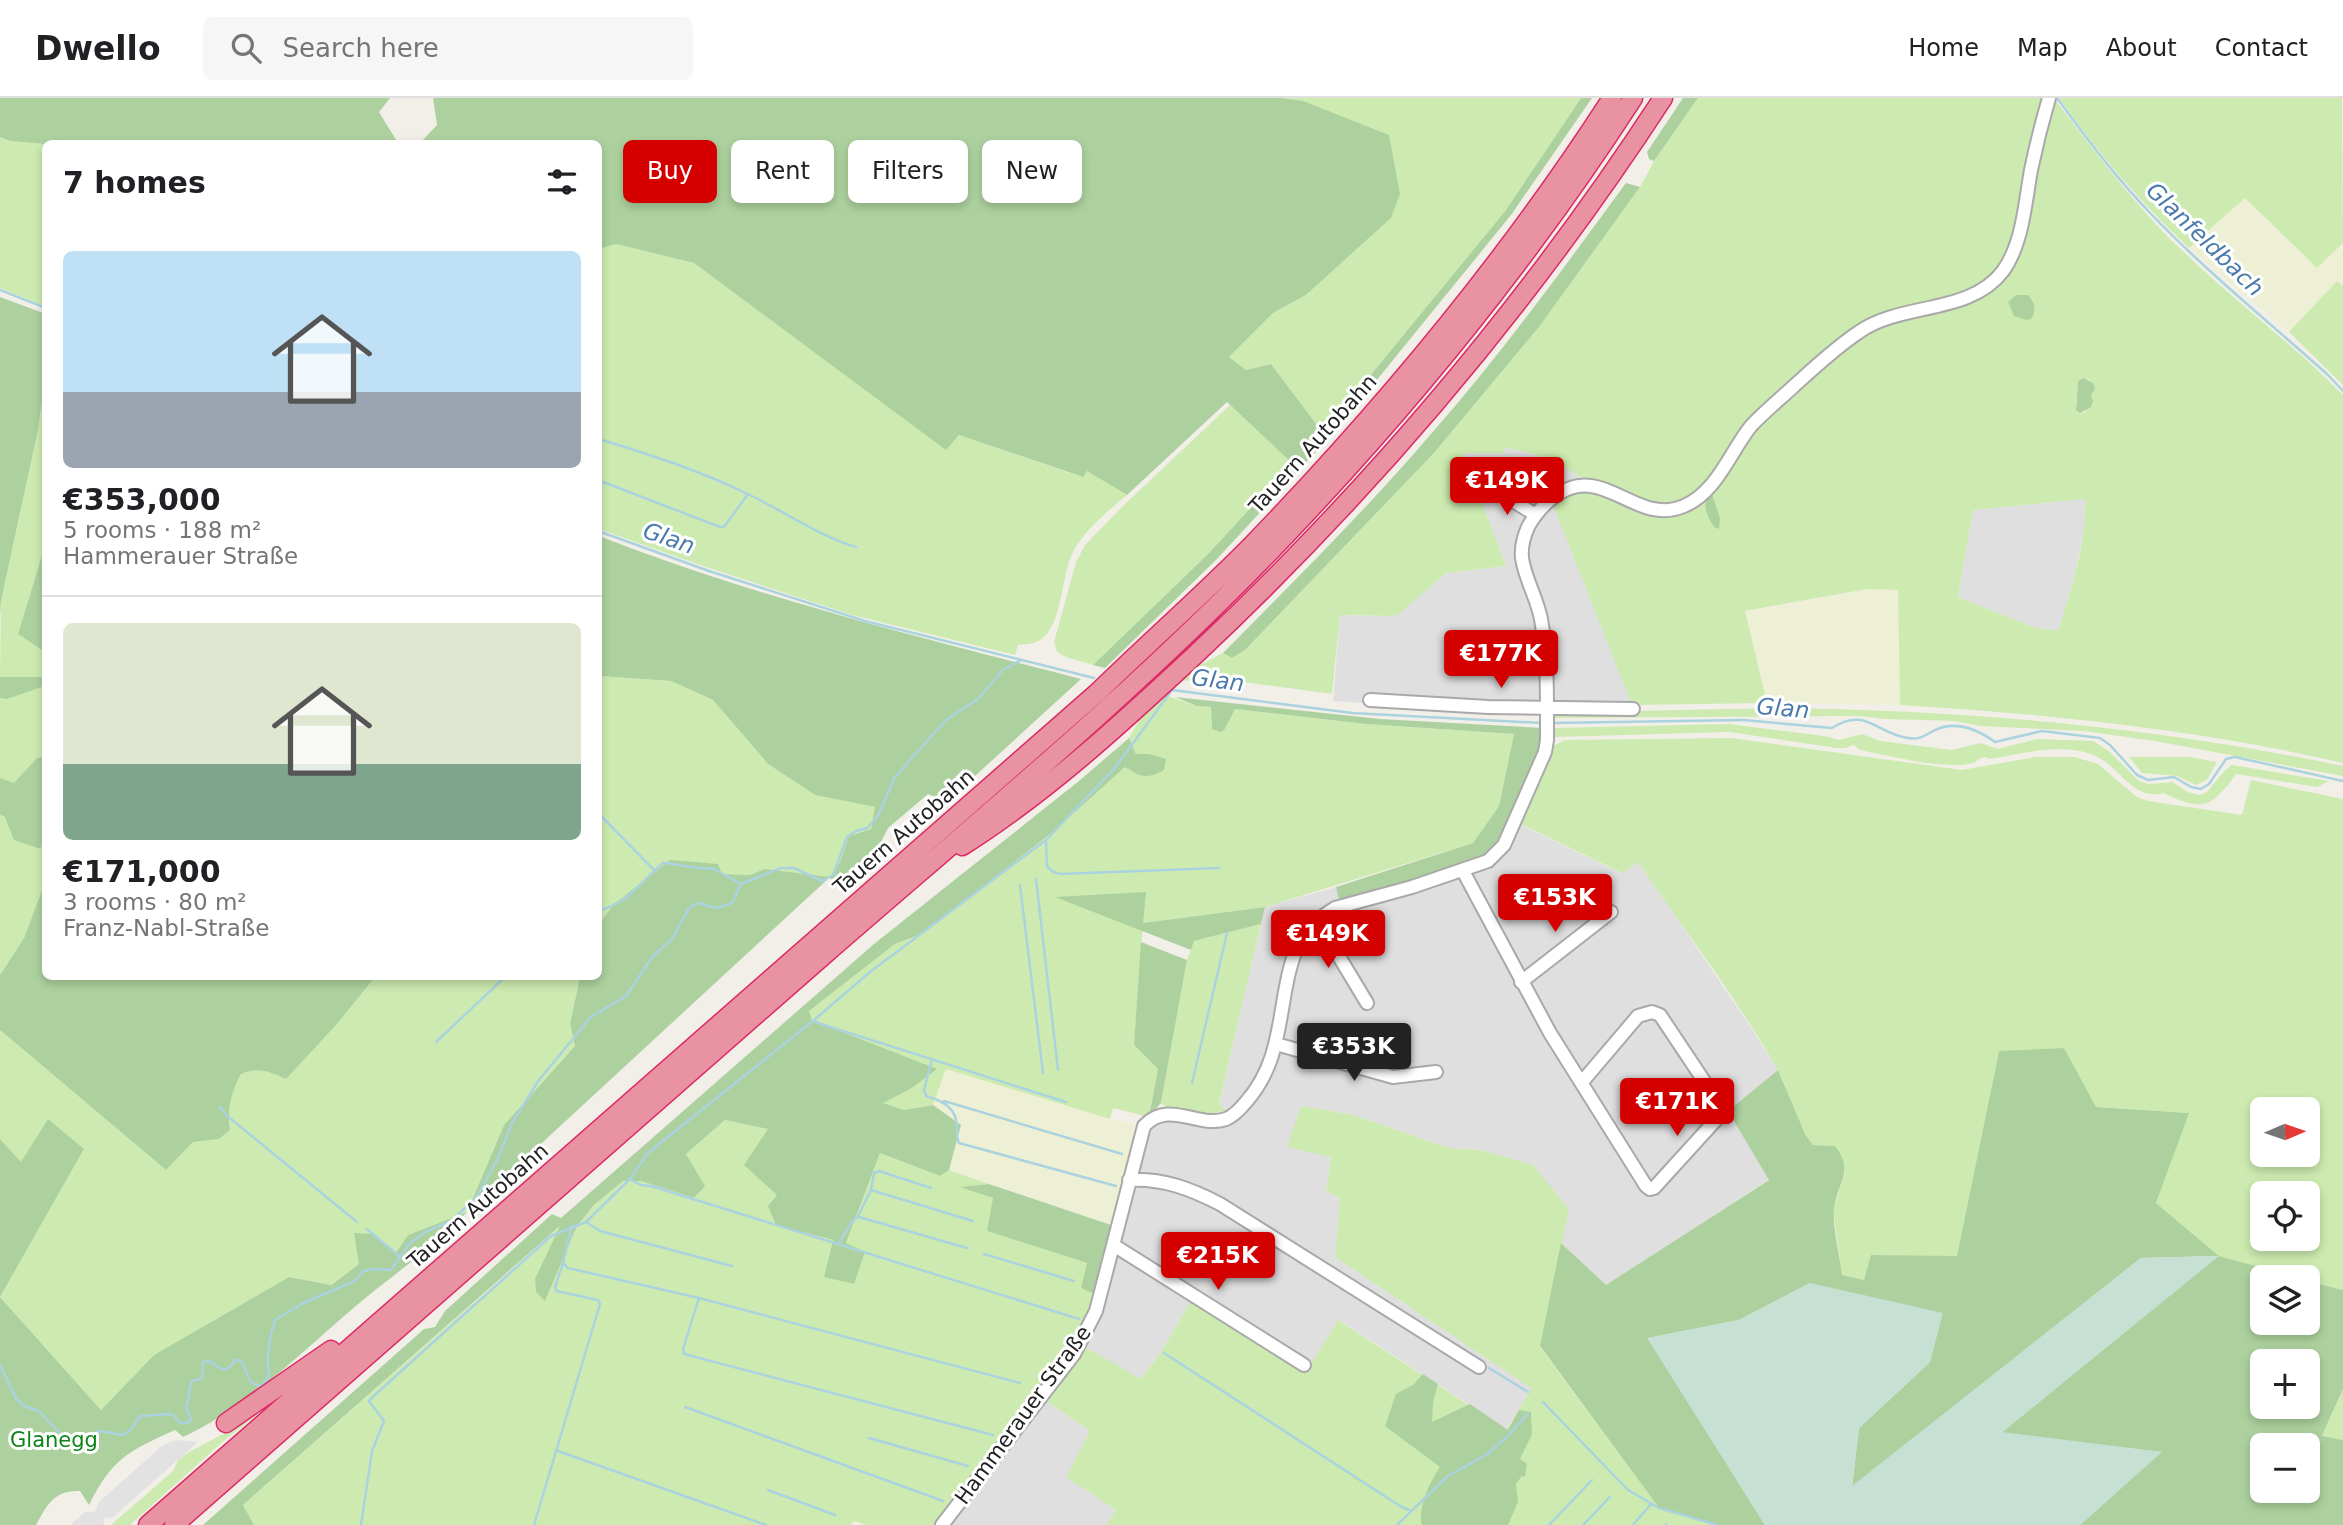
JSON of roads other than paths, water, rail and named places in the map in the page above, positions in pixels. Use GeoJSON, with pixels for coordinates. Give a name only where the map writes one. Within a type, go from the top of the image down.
{"type":"FeatureCollection","features":[{"type":"Feature","properties":{"kind":"highway","name":"Tauern Autobahn"},"geometry":{"type":"LineString","coordinates":[[148,1525],[1097,692],[1197,600],[1352,437],[1477,286],[1540,202],[1612,98]]}},
{"type":"Feature","properties":{"kind":"highway"},"geometry":{"type":"LineString","coordinates":[[917,874],[1120,696],[1278,544],[1415,392],[1488,301],[1633,98]]}},
{"type":"Feature","properties":{"kind":"highway"},"geometry":{"type":"LineString","coordinates":[[917,874],[1004,820],[1146,700],[1313,539],[1448,388],[1505,319],[1572,230],[1663,98]]}},
{"type":"Feature","properties":{"kind":"highway","name":"Tauern Autobahn"},"geometry":{"type":"LineString","coordinates":[[174,1525],[917,874]]}},
{"type":"Feature","properties":{"kind":"highway"},"geometry":{"type":"LineString","coordinates":[[226,1423],[329,1352],[367,1322],[381,1320]]}},
{"type":"Feature","properties":{"kind":"highway"},"geometry":{"type":"LineString","coordinates":[[200,1513],[208,1495]]}},
{"type":"Feature","properties":{"kind":"street"},"geometry":{"type":"LineString","coordinates":[[1495,491],[1536,514],[1546,502],[1563,490],[1581,484],[1605,489],[1651,510],[1667,511],[1684,506],[1708,488],[1753,424],[1830,354],[1861,330],[1896,314],[1953,302],[1993,282],[2010,261],[2017,240],[2049,98]]}},
{"type":"Feature","properties":{"kind":"street","name":"Hammerauer Straße"},"geometry":{"type":"LineString","coordinates":[[942,1525],[1084,1338],[1096,1311],[1115,1246],[1141,1134],[1148,1121],[1165,1114],[1212,1120],[1226,1119],[1247,1100],[1256,1088],[1276,1044],[1300,941],[1317,920],[1335,908],[1489,861],[1504,845],[1545,752],[1547,740],[1545,646],[1541,617],[1522,559],[1527,530],[1536,514]]}},
{"type":"Feature","properties":{"kind":"street"},"geometry":{"type":"LineString","coordinates":[[1370,700],[1488,707],[1633,709]]}},
{"type":"Feature","properties":{"kind":"street"},"geometry":{"type":"LineString","coordinates":[[1463,871],[1550,1033],[1646,1186],[1654,1188],[1724,1111],[1660,1015],[1652,1012],[1638,1016],[1582,1082]]}},
{"type":"Feature","properties":{"kind":"street"},"geometry":{"type":"LineString","coordinates":[[1521,982],[1611,912]]}},
{"type":"Feature","properties":{"kind":"street"},"geometry":{"type":"LineString","coordinates":[[1317,920],[1367,1003]]}},
{"type":"Feature","properties":{"kind":"street"},"geometry":{"type":"LineString","coordinates":[[1276,1044],[1393,1077],[1436,1072]]}},
{"type":"Feature","properties":{"kind":"street"},"geometry":{"type":"LineString","coordinates":[[1129,1180],[1147,1179],[1191,1189],[1220,1204],[1479,1367]]}},
{"type":"Feature","properties":{"kind":"street"},"geometry":{"type":"LineString","coordinates":[[1115,1246],[1304,1365]]}},
{"type":"Feature","properties":{"kind":"waterway","name":"Glanfeldbach"},"geometry":{"type":"LineString","coordinates":[[2057,98],[2114,173],[2152,215],[2194,257],[2343,391]]}},
{"type":"Feature","properties":{"kind":"waterway","name":"Glan"},"geometry":{"type":"LineString","coordinates":[[0,290],[42,306]]}},
{"type":"Feature","properties":{"kind":"waterway"},"geometry":{"type":"LineString","coordinates":[[602,440],[713,478],[829,537],[856,547]]}},
{"type":"Feature","properties":{"kind":"waterway"},"geometry":{"type":"LineString","coordinates":[[602,482],[720,527],[724,527],[748,494]]}},
{"type":"Feature","properties":{"kind":"waterway","name":"Glan"},"geometry":{"type":"LineString","coordinates":[[602,532],[709,571],[865,621],[1094,678]]}},
{"type":"Feature","properties":{"kind":"waterway"},"geometry":{"type":"LineString","coordinates":[[602,910],[627,897],[663,863],[712,868],[741,884],[781,868],[794,868],[822,881],[833,875],[847,837],[867,828],[878,816],[895,777],[945,721],[979,698],[1003,670],[1021,660]]}},
{"type":"Feature","properties":{"kind":"waterway"},"geometry":{"type":"LineString","coordinates":[[361,1525],[372,1451],[384,1421],[369,1401],[551,1236],[586,1222],[630,1179],[648,1153],[870,972],[1046,840],[1114,769],[1172,690],[1352,713],[1542,723]]}},
{"type":"Feature","properties":{"kind":"waterway","name":"Glan"},"geometry":{"type":"LineString","coordinates":[[1552,723],[1743,720],[1832,728],[1843,722],[1862,720],[1897,736],[1921,737],[1941,728],[1957,726],[1981,733],[1995,742],[2042,731],[2100,738],[2110,745],[2137,775],[2148,780],[2174,777],[2191,787],[2201,789],[2209,784],[2226,759],[2235,757],[2343,781]]}},
{"type":"Feature","properties":{"kind":"waterway"},"geometry":{"type":"LineString","coordinates":[[602,817],[654,870]]}},
{"type":"Feature","properties":{"kind":"waterway"},"geometry":{"type":"LineString","coordinates":[[1046,841],[1047,866],[1060,874],[1219,868]]}},
{"type":"Feature","properties":{"kind":"waterway"},"geometry":{"type":"LineString","coordinates":[[1036,879],[1058,1070]]}},
{"type":"Feature","properties":{"kind":"waterway"},"geometry":{"type":"LineString","coordinates":[[0,1365],[16,1398],[24,1406],[39,1411],[72,1446],[84,1451],[89,1448],[95,1433],[100,1431],[124,1435],[140,1416],[169,1414],[180,1423],[188,1423],[191,1419],[186,1406],[190,1387],[192,1381],[202,1379],[203,1362],[208,1361],[225,1370],[235,1360],[239,1360],[250,1380],[262,1385],[269,1376],[269,1348],[275,1320],[303,1303],[355,1281],[362,1272],[371,1269],[391,1270],[410,1243],[425,1232],[451,1221],[477,1197],[497,1160],[513,1121],[539,1080],[591,1017],[626,996],[652,957],[672,939],[689,908],[698,903],[717,908],[732,903],[741,884]]}},
{"type":"Feature","properties":{"kind":"waterway"},"geometry":{"type":"LineString","coordinates":[[1020,885],[1043,1073]]}},
{"type":"Feature","properties":{"kind":"waterway"},"geometry":{"type":"LineString","coordinates":[[1192,1083],[1227,933]]}},
{"type":"Feature","properties":{"kind":"waterway"},"geometry":{"type":"LineString","coordinates":[[436,1042],[502,980]]}},
{"type":"Feature","properties":{"kind":"waterway"},"geometry":{"type":"LineString","coordinates":[[814,1020],[1066,1102]]}},
{"type":"Feature","properties":{"kind":"waterway"},"geometry":{"type":"LineString","coordinates":[[932,1059],[924,1090],[926,1096],[940,1101],[952,1110],[959,1143],[1116,1186]]}},
{"type":"Feature","properties":{"kind":"waterway"},"geometry":{"type":"LineString","coordinates":[[944,1101],[1122,1154]]}},
{"type":"Feature","properties":{"kind":"waterway"},"geometry":{"type":"LineString","coordinates":[[220,1107],[226,1115],[357,1222]]}},
{"type":"Feature","properties":{"kind":"waterway"},"geometry":{"type":"LineString","coordinates":[[839,1243],[858,1216],[871,1190],[874,1173],[879,1171],[931,1188]]}},
{"type":"Feature","properties":{"kind":"waterway"},"geometry":{"type":"LineString","coordinates":[[631,1180],[1079,1319]]}},
{"type":"Feature","properties":{"kind":"waterway"},"geometry":{"type":"LineString","coordinates":[[871,1190],[973,1221]]}},
{"type":"Feature","properties":{"kind":"waterway"},"geometry":{"type":"LineString","coordinates":[[859,1217],[967,1248]]}},
{"type":"Feature","properties":{"kind":"waterway"},"geometry":{"type":"LineString","coordinates":[[586,1222],[600,1231],[732,1266]]}},
{"type":"Feature","properties":{"kind":"waterway"},"geometry":{"type":"LineString","coordinates":[[534,1525],[600,1304],[598,1300],[556,1291],[572,1226]]}},
{"type":"Feature","properties":{"kind":"waterway"},"geometry":{"type":"LineString","coordinates":[[367,1229],[400,1257]]}},
{"type":"Feature","properties":{"kind":"waterway"},"geometry":{"type":"LineString","coordinates":[[984,1254],[1074,1281]]}},
{"type":"Feature","properties":{"kind":"waterway"},"geometry":{"type":"LineString","coordinates":[[563,1263],[568,1268],[699,1298],[1020,1383]]}},
{"type":"Feature","properties":{"kind":"waterway"},"geometry":{"type":"LineString","coordinates":[[699,1298],[683,1349],[684,1354],[993,1435]]}},
{"type":"Feature","properties":{"kind":"waterway"},"geometry":{"type":"LineString","coordinates":[[1164,1353],[1411,1511]]}},
{"type":"Feature","properties":{"kind":"waterway"},"geometry":{"type":"LineString","coordinates":[[1489,1368],[1528,1392]]}},
{"type":"Feature","properties":{"kind":"waterway"},"geometry":{"type":"LineString","coordinates":[[1543,1402],[1628,1490],[1659,1508],[1717,1525]]}},
{"type":"Feature","properties":{"kind":"waterway"},"geometry":{"type":"LineString","coordinates":[[685,1407],[943,1501]]}},
{"type":"Feature","properties":{"kind":"waterway"},"geometry":{"type":"LineString","coordinates":[[1397,1525],[1448,1476],[1486,1455],[1508,1436],[1528,1413]]}},
{"type":"Feature","properties":{"kind":"waterway"},"geometry":{"type":"LineString","coordinates":[[869,1438],[968,1466]]}},
{"type":"Feature","properties":{"kind":"waterway"},"geometry":{"type":"LineString","coordinates":[[558,1451],[766,1525]]}},
{"type":"Feature","properties":{"kind":"waterway"},"geometry":{"type":"LineString","coordinates":[[1549,1525],[1592,1480]]}},
{"type":"Feature","properties":{"kind":"waterway"},"geometry":{"type":"LineString","coordinates":[[768,1490],[835,1515]]}},
{"type":"Feature","properties":{"kind":"waterway"},"geometry":{"type":"LineString","coordinates":[[1583,1525],[1610,1497]]}},
{"type":"Feature","properties":{"kind":"waterway"},"geometry":{"type":"LineString","coordinates":[[1633,1525],[1651,1504]]}},
{"type":"Feature","properties":{"kind":"park label","name":"Glanegg"},"geometry":{"type":"Point","coordinates":[54,1440]}}]}
